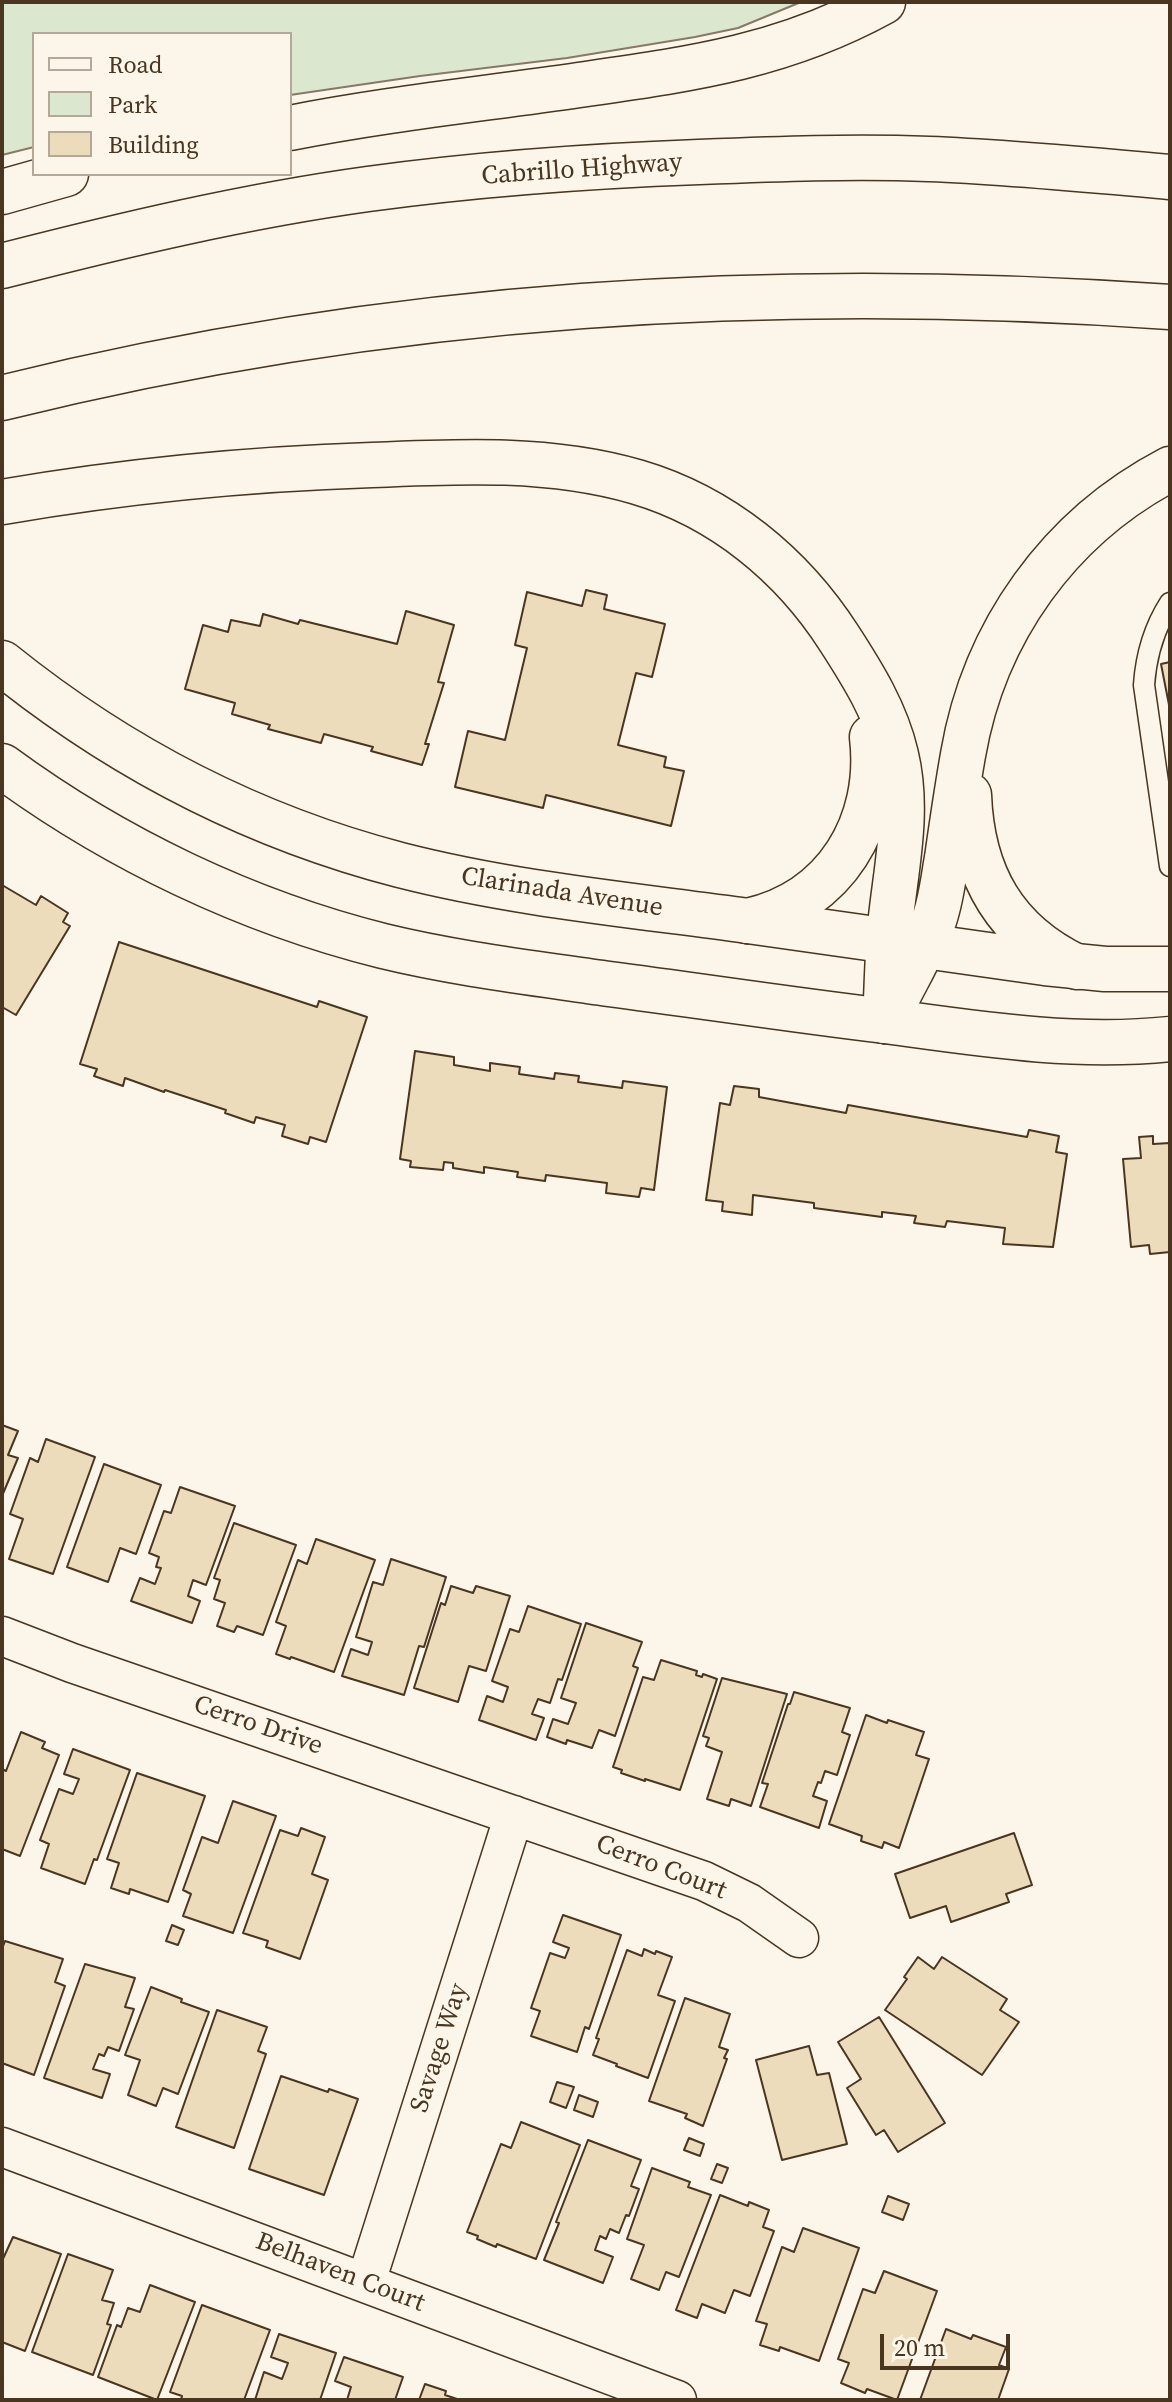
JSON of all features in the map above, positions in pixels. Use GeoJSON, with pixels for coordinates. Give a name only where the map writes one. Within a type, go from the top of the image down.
{"type":"FeatureCollection","features":[{"type":"Feature","properties":{"kind":"main road"},"geometry":{"type":"LineString","coordinates":[[292,128],[729,61],[808,38],[847,22],[883,2]]}},
{"type":"Feature","properties":{"kind":"main road","name":"Cabrillo Highway"},"geometry":{"type":"LineString","coordinates":[[2,266],[277,204],[367,189],[556,169],[679,162],[929,159],[1170,177]]}},
{"type":"Feature","properties":{"kind":"main road"},"geometry":{"type":"LineString","coordinates":[[2,192],[59,176]]}},
{"type":"Feature","properties":{"kind":"main road"},"geometry":{"type":"LineString","coordinates":[[2,398],[120,370],[300,336],[575,305],[667,299],[850,295],[1170,307]]}},
{"type":"Feature","properties":{"kind":"main road"},"geometry":{"type":"LineString","coordinates":[[13,500],[158,480],[326,466],[525,463],[636,481],[703,510],[731,526],[795,580],[825,616],[866,680],[897,756],[901,783],[906,944],[885,1021]]}},
{"type":"Feature","properties":{"kind":"main road"},"geometry":{"type":"LineString","coordinates":[[906,944],[938,908],[963,754],[980,685],[1008,624],[1050,565],[1077,535],[1111,505],[1170,469]]}},
{"type":"Feature","properties":{"kind":"main road"},"geometry":{"type":"LineString","coordinates":[[748,921],[788,907],[828,878],[857,836],[869,805],[874,767],[871,732],[860,684],[842,643]]}},
{"type":"Feature","properties":{"kind":"main road","name":"Clarinada Avenue"},"geometry":{"type":"LineString","coordinates":[[2,663],[62,710],[142,760],[224,803],[311,838],[385,861],[447,876],[906,944],[1077,967],[1170,969]]}},
{"type":"Feature","properties":{"kind":"main road"},"geometry":{"type":"LineString","coordinates":[[980,685],[971,734],[969,779],[973,835],[982,869],[996,897],[1018,926],[1046,950],[1077,967]]}},
{"type":"Feature","properties":{"kind":"main road"},"geometry":{"type":"LineString","coordinates":[[2,766],[92,825],[175,870],[254,904],[353,937],[407,951],[524,972],[1001,1037],[1110,1044],[1170,1039]]}},
{"type":"Feature","properties":{"kind":"street","name":"Cerro Drive"},"geometry":{"type":"LineString","coordinates":[[2,1636],[514,1815]]}},
{"type":"Feature","properties":{"kind":"street","name":"Cerro Court"},"geometry":{"type":"LineString","coordinates":[[514,1815],[704,1881],[749,1903],[799,1938]]}},
{"type":"Feature","properties":{"kind":"street","name":"Savage Way"},"geometry":{"type":"LineString","coordinates":[[366,2282],[514,1815]]}},
{"type":"Feature","properties":{"kind":"street","name":"Belhaven Court"},"geometry":{"type":"LineString","coordinates":[[2,2147],[677,2400]]}},
{"type":"Feature","properties":{"kind":"lane"},"geometry":{"type":"LineString","coordinates":[[1170,603],[1152,638],[1144,685],[1170,866]]}},
{"type":"Feature","properties":{"kind":"green space"},"geometry":{"type":"Polygon","coordinates":[[[2,2],[801,2],[738,28],[695,37],[567,58],[292,95],[292,32],[32,32],[32,148],[2,155],[2,2]]]}},
{"type":"Feature","properties":{"kind":"building"},"geometry":{"type":"Polygon","coordinates":[[[586,590],[607,595],[604,609],[665,624],[652,677],[636,673],[618,745],[666,757],[664,767],[684,771],[671,826],[546,795],[543,808],[455,787],[468,731],[505,740],[527,648],[515,645],[527,592],[582,606],[586,590]]]}},
{"type":"Feature","properties":{"kind":"building"},"geometry":{"type":"Polygon","coordinates":[[[406,611],[454,625],[438,682],[444,683],[425,744],[429,744],[422,765],[324,734],[321,743],[268,729],[270,725],[232,714],[235,703],[185,689],[203,625],[228,632],[231,620],[260,626],[263,614],[397,644],[406,611]]]}},
{"type":"Feature","properties":{"kind":"building"},"geometry":{"type":"Polygon","coordinates":[[[1170,662],[1170,710],[1161,664],[1170,662]]]}},
{"type":"Feature","properties":{"kind":"building"},"geometry":{"type":"Polygon","coordinates":[[[2,885],[36,905],[41,896],[68,913],[63,922],[70,926],[16,1015],[2,1007],[2,885]]]}},
{"type":"Feature","properties":{"kind":"building"},"geometry":{"type":"Polygon","coordinates":[[[119,942],[317,1007],[319,1001],[367,1017],[326,1142],[310,1137],[308,1144],[282,1136],[285,1125],[256,1117],[254,1123],[225,1113],[226,1110],[125,1078],[123,1086],[94,1076],[97,1069],[80,1064],[119,942]]]}},
{"type":"Feature","properties":{"kind":"building"},"geometry":{"type":"Polygon","coordinates":[[[415,1051],[454,1057],[454,1065],[490,1071],[490,1063],[520,1067],[519,1074],[554,1079],[555,1073],[579,1076],[578,1082],[622,1088],[623,1081],[667,1087],[654,1190],[641,1188],[639,1197],[606,1193],[607,1183],[546,1175],[545,1181],[517,1177],[518,1172],[484,1167],[484,1173],[453,1168],[453,1163],[444,1162],[443,1170],[410,1167],[411,1161],[400,1159],[415,1051]]]}},
{"type":"Feature","properties":{"kind":"building"},"geometry":{"type":"Polygon","coordinates":[[[734,1086],[759,1089],[759,1097],[846,1113],[848,1105],[1027,1137],[1029,1130],[1059,1136],[1056,1152],[1067,1154],[1053,1247],[1003,1244],[1005,1228],[947,1221],[945,1227],[914,1223],[916,1216],[882,1212],[882,1217],[814,1208],[814,1203],[753,1195],[752,1215],[722,1211],[723,1202],[706,1200],[720,1103],[730,1105],[734,1086]]]}},
{"type":"Feature","properties":{"kind":"building"},"geometry":{"type":"Polygon","coordinates":[[[1153,1136],[1153,1144],[1170,1143],[1170,1252],[1150,1254],[1149,1245],[1131,1247],[1123,1159],[1141,1158],[1139,1137],[1153,1136]]]}},
{"type":"Feature","properties":{"kind":"building"},"geometry":{"type":"Polygon","coordinates":[[[2,1425],[18,1431],[8,1455],[18,1458],[2,1496],[2,1425]]]}},
{"type":"Feature","properties":{"kind":"building"},"geometry":{"type":"Polygon","coordinates":[[[46,1439],[95,1457],[53,1574],[9,1559],[23,1519],[10,1514],[30,1458],[38,1462],[46,1439]]]}},
{"type":"Feature","properties":{"kind":"building"},"geometry":{"type":"Polygon","coordinates":[[[104,1464],[161,1485],[136,1554],[120,1548],[108,1582],[67,1567],[104,1464]]]}},
{"type":"Feature","properties":{"kind":"building"},"geometry":{"type":"Polygon","coordinates":[[[180,1487],[235,1506],[206,1585],[193,1580],[188,1596],[200,1601],[192,1623],[131,1601],[140,1578],[155,1584],[161,1568],[156,1567],[159,1557],[149,1553],[164,1511],[171,1513],[180,1487]]]}},
{"type":"Feature","properties":{"kind":"building"},"geometry":{"type":"Polygon","coordinates":[[[234,1523],[296,1545],[263,1635],[237,1626],[234,1632],[217,1626],[225,1603],[214,1599],[220,1580],[214,1578],[234,1523]]]}},
{"type":"Feature","properties":{"kind":"building"},"geometry":{"type":"Polygon","coordinates":[[[316,1539],[375,1560],[334,1672],[276,1654],[286,1626],[276,1622],[298,1560],[307,1564],[316,1539]]]}},
{"type":"Feature","properties":{"kind":"building"},"geometry":{"type":"Polygon","coordinates":[[[391,1559],[446,1577],[424,1647],[419,1646],[404,1695],[342,1676],[351,1649],[368,1655],[372,1642],[356,1637],[373,1582],[383,1585],[391,1559]]]}},
{"type":"Feature","properties":{"kind":"building"},"geometry":{"type":"Polygon","coordinates":[[[451,1586],[473,1593],[476,1586],[510,1596],[486,1671],[469,1666],[458,1702],[414,1688],[441,1603],[445,1605],[451,1586]]]}},
{"type":"Feature","properties":{"kind":"building"},"geometry":{"type":"Polygon","coordinates":[[[528,1606],[581,1624],[562,1680],[558,1679],[550,1703],[538,1699],[532,1714],[544,1718],[536,1740],[479,1720],[487,1696],[503,1702],[508,1687],[492,1681],[510,1629],[519,1632],[528,1606]]]}},
{"type":"Feature","properties":{"kind":"building"},"geometry":{"type":"Polygon","coordinates":[[[586,1623],[642,1642],[633,1666],[638,1668],[615,1736],[599,1730],[592,1748],[547,1737],[553,1719],[568,1724],[576,1703],[561,1698],[586,1623]]]}},
{"type":"Feature","properties":{"kind":"building"},"geometry":{"type":"Polygon","coordinates":[[[661,1660],[697,1671],[696,1675],[717,1679],[680,1790],[621,1773],[622,1770],[613,1767],[643,1677],[654,1680],[661,1660]]]}},
{"type":"Feature","properties":{"kind":"building"},"geometry":{"type":"Polygon","coordinates":[[[722,1678],[787,1694],[751,1806],[731,1799],[729,1806],[707,1799],[722,1752],[706,1746],[709,1738],[703,1736],[722,1678]]]}},
{"type":"Feature","properties":{"kind":"building"},"geometry":{"type":"Polygon","coordinates":[[[794,1692],[850,1708],[842,1732],[850,1735],[837,1775],[825,1771],[813,1796],[827,1801],[819,1828],[760,1807],[768,1784],[762,1783],[794,1692]]]}},
{"type":"Feature","properties":{"kind":"building"},"geometry":{"type":"Polygon","coordinates":[[[866,1715],[924,1732],[916,1755],[929,1759],[899,1848],[884,1842],[882,1848],[861,1841],[862,1836],[829,1824],[866,1715]]]}},
{"type":"Feature","properties":{"kind":"building"},"geometry":{"type":"Polygon","coordinates":[[[21,1732],[45,1742],[42,1748],[59,1755],[20,1856],[2,1849],[2,1769],[6,1771],[21,1732]]]}},
{"type":"Feature","properties":{"kind":"building"},"geometry":{"type":"Polygon","coordinates":[[[73,1749],[130,1770],[85,1884],[41,1868],[49,1844],[40,1840],[59,1789],[73,1794],[79,1779],[64,1774],[73,1749]]]}},
{"type":"Feature","properties":{"kind":"building"},"geometry":{"type":"Polygon","coordinates":[[[137,1773],[205,1796],[168,1902],[130,1889],[129,1894],[111,1888],[119,1863],[107,1859],[137,1773]]]}},
{"type":"Feature","properties":{"kind":"building"},"geometry":{"type":"Polygon","coordinates":[[[233,1801],[276,1816],[233,1933],[183,1916],[191,1894],[183,1890],[202,1837],[218,1843],[233,1801]]]}},
{"type":"Feature","properties":{"kind":"building"},"geometry":{"type":"Polygon","coordinates":[[[301,1828],[325,1837],[312,1874],[328,1880],[300,1959],[266,1947],[268,1941],[243,1933],[280,1830],[298,1836],[301,1828]]]}},
{"type":"Feature","properties":{"kind":"building"},"geometry":{"type":"Polygon","coordinates":[[[1014,1833],[1032,1885],[1006,1894],[1009,1902],[951,1922],[946,1906],[910,1918],[895,1874],[1014,1833]]]}},
{"type":"Feature","properties":{"kind":"building"},"geometry":{"type":"Polygon","coordinates":[[[563,1915],[621,1935],[589,2029],[585,2027],[577,2052],[531,2036],[540,2011],[531,2008],[550,1953],[565,1958],[569,1948],[553,1942],[563,1915]]]}},
{"type":"Feature","properties":{"kind":"building"},"geometry":{"type":"Polygon","coordinates":[[[172,1925],[184,1930],[178,1945],[166,1941],[172,1925]]]}},
{"type":"Feature","properties":{"kind":"building"},"geometry":{"type":"Polygon","coordinates":[[[5,1941],[63,1959],[55,1982],[65,1986],[34,2075],[2,2063],[2,1949],[5,1941]]]}},
{"type":"Feature","properties":{"kind":"building"},"geometry":{"type":"Polygon","coordinates":[[[644,1949],[672,1957],[658,1995],[675,2001],[648,2078],[593,2055],[627,1950],[642,1956],[644,1949]]]}},
{"type":"Feature","properties":{"kind":"building"},"geometry":{"type":"Polygon","coordinates":[[[918,1957],[934,1969],[942,1957],[1007,1999],[1000,2010],[1019,2022],[982,2075],[885,2010],[918,1957]]]}},
{"type":"Feature","properties":{"kind":"building"},"geometry":{"type":"Polygon","coordinates":[[[85,1964],[135,1978],[125,2007],[134,2009],[119,2051],[108,2047],[104,2056],[99,2054],[93,2069],[110,2074],[102,2098],[44,2078],[85,1964]]]}},
{"type":"Feature","properties":{"kind":"building"},"geometry":{"type":"Polygon","coordinates":[[[151,1987],[209,2012],[178,2094],[163,2088],[156,2106],[128,2095],[140,2060],[125,2055],[151,1987]]]}},
{"type":"Feature","properties":{"kind":"building"},"geometry":{"type":"Polygon","coordinates":[[[685,1998],[730,2014],[719,2047],[728,2050],[724,2058],[727,2059],[703,2126],[685,2118],[687,2114],[649,2101],[685,1998]]]}},
{"type":"Feature","properties":{"kind":"building"},"geometry":{"type":"Polygon","coordinates":[[[217,2010],[267,2027],[258,2051],[266,2054],[234,2148],[176,2127],[217,2010]]]}},
{"type":"Feature","properties":{"kind":"building"},"geometry":{"type":"Polygon","coordinates":[[[879,2017],[945,2123],[898,2152],[884,2130],[876,2135],[847,2088],[861,2079],[838,2042],[879,2017]]]}},
{"type":"Feature","properties":{"kind":"building"},"geometry":{"type":"Polygon","coordinates":[[[809,2046],[817,2075],[829,2073],[847,2144],[782,2160],[756,2060],[809,2046]]]}},
{"type":"Feature","properties":{"kind":"building"},"geometry":{"type":"Polygon","coordinates":[[[281,2076],[358,2099],[324,2195],[249,2169],[281,2076]]]}},
{"type":"Feature","properties":{"kind":"building"},"geometry":{"type":"Polygon","coordinates":[[[557,2082],[574,2087],[566,2108],[550,2102],[557,2082]]]}},
{"type":"Feature","properties":{"kind":"building"},"geometry":{"type":"Polygon","coordinates":[[[579,2095],[598,2102],[593,2117],[574,2110],[579,2095]]]}},
{"type":"Feature","properties":{"kind":"building"},"geometry":{"type":"Polygon","coordinates":[[[521,2122],[580,2145],[536,2259],[497,2244],[496,2247],[467,2232],[501,2144],[511,2148],[521,2122]]]}},
{"type":"Feature","properties":{"kind":"building"},"geometry":{"type":"Polygon","coordinates":[[[689,2138],[704,2144],[700,2156],[684,2150],[689,2138]]]}},
{"type":"Feature","properties":{"kind":"building"},"geometry":{"type":"Polygon","coordinates":[[[588,2140],[641,2160],[631,2186],[639,2189],[629,2216],[626,2215],[619,2233],[610,2229],[606,2239],[600,2236],[595,2250],[613,2257],[603,2283],[544,2260],[588,2140]]]}},
{"type":"Feature","properties":{"kind":"building"},"geometry":{"type":"Polygon","coordinates":[[[717,2164],[728,2168],[722,2183],[711,2179],[717,2164]]]}},
{"type":"Feature","properties":{"kind":"building"},"geometry":{"type":"Polygon","coordinates":[[[652,2168],[690,2182],[688,2187],[711,2195],[679,2277],[666,2272],[659,2290],[631,2279],[644,2245],[627,2239],[652,2168]]]}},
{"type":"Feature","properties":{"kind":"building"},"geometry":{"type":"Polygon","coordinates":[[[720,2195],[769,2210],[763,2227],[774,2231],[750,2296],[734,2290],[725,2313],[702,2304],[697,2318],[676,2310],[720,2195]]]}},
{"type":"Feature","properties":{"kind":"building"},"geometry":{"type":"Polygon","coordinates":[[[888,2196],[909,2204],[903,2220],[882,2212],[888,2196]]]}},
{"type":"Feature","properties":{"kind":"building"},"geometry":{"type":"Polygon","coordinates":[[[803,2228],[859,2248],[819,2361],[780,2347],[779,2351],[760,2345],[767,2324],[756,2321],[782,2247],[794,2252],[803,2228]]]}},
{"type":"Feature","properties":{"kind":"building"},"geometry":{"type":"Polygon","coordinates":[[[13,2237],[61,2254],[25,2351],[2,2342],[2,2261],[13,2237]]]}},
{"type":"Feature","properties":{"kind":"building"},"geometry":{"type":"Polygon","coordinates":[[[68,2254],[113,2270],[102,2300],[114,2303],[107,2324],[111,2325],[93,2375],[32,2352],[68,2254]]]}},
{"type":"Feature","properties":{"kind":"building"},"geometry":{"type":"Polygon","coordinates":[[[884,2271],[937,2291],[897,2400],[867,2389],[865,2393],[841,2383],[849,2363],[838,2359],[863,2289],[875,2293],[884,2271]]]}},
{"type":"Feature","properties":{"kind":"building"},"geometry":{"type":"Polygon","coordinates":[[[150,2285],[195,2302],[157,2400],[98,2377],[117,2325],[121,2327],[128,2308],[140,2312],[150,2285]]]}},
{"type":"Feature","properties":{"kind":"building"},"geometry":{"type":"Polygon","coordinates":[[[202,2305],[270,2330],[244,2400],[181,2400],[182,2396],[170,2392],[202,2305]]]}},
{"type":"Feature","properties":{"kind":"building"},"geometry":{"type":"Polygon","coordinates":[[[946,2329],[1006,2347],[999,2365],[1009,2369],[998,2400],[920,2400],[946,2329]]]}},
{"type":"Feature","properties":{"kind":"building"},"geometry":{"type":"Polygon","coordinates":[[[279,2334],[336,2353],[320,2400],[255,2400],[264,2372],[282,2379],[288,2363],[271,2357],[279,2334]]]}},
{"type":"Feature","properties":{"kind":"building"},"geometry":{"type":"Polygon","coordinates":[[[344,2357],[403,2377],[395,2400],[347,2400],[351,2387],[335,2381],[344,2357]]]}},
{"type":"Feature","properties":{"kind":"building"},"geometry":{"type":"Polygon","coordinates":[[[425,2384],[446,2391],[445,2395],[460,2400],[419,2400],[425,2384]]]}}]}
